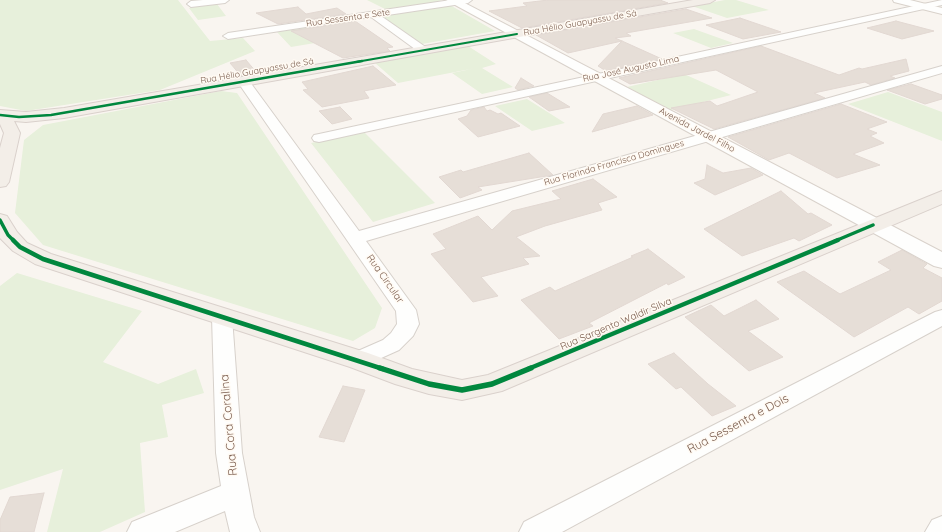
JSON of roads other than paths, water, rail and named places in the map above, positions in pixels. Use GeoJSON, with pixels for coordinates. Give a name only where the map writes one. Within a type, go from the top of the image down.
{"type":"FeatureCollection","features":[{"type":"Feature","properties":{"kind":"main road","name":"Rua Hélio Guapyassu de Sá"},"geometry":{"type":"LineString","coordinates":[[0,115],[26,117],[64,113],[710,0]]}},
{"type":"Feature","properties":{"kind":"main road"},"geometry":{"type":"LineString","coordinates":[[898,0],[942,11]]}},
{"type":"Feature","properties":{"kind":"main road","name":"Avenida Jardel Filho"},"geometry":{"type":"LineString","coordinates":[[453,1],[942,261]]}},
{"type":"Feature","properties":{"kind":"main road"},"geometry":{"type":"LineString","coordinates":[[11,140],[29,126],[64,113]]}},
{"type":"Feature","properties":{"kind":"main road"},"geometry":{"type":"LineString","coordinates":[[0,115],[11,128],[11,140],[2,164],[0,182]]}},
{"type":"Feature","properties":{"kind":"main road","name":"Rua Sargento Waldir Silva"},"geometry":{"type":"LineString","coordinates":[[359,360],[405,377],[447,388],[462,390],[492,384],[942,197]]}},
{"type":"Feature","properties":{"kind":"main road"},"geometry":{"type":"LineString","coordinates":[[0,220],[8,234],[20,247],[43,259],[359,360]]}},
{"type":"Feature","properties":{"kind":"street"},"geometry":{"type":"LineString","coordinates":[[191,4],[226,0]]}},
{"type":"Feature","properties":{"kind":"street","name":"Rua Sessenta e Sete"},"geometry":{"type":"LineString","coordinates":[[228,36],[453,1],[468,0]]}},
{"type":"Feature","properties":{"kind":"street","name":"Rua José Augusto Lima"},"geometry":{"type":"LineString","coordinates":[[320,138],[942,2]]}},
{"type":"Feature","properties":{"kind":"street"},"geometry":{"type":"LineString","coordinates":[[372,14],[423,50]]}},
{"type":"Feature","properties":{"kind":"street","name":"Rua Florinda Francisca Domingues"},"geometry":{"type":"LineString","coordinates":[[356,238],[942,69]]}},
{"type":"Feature","properties":{"kind":"street","name":"Rua Circular"},"geometry":{"type":"LineString","coordinates":[[243,81],[403,304],[408,316],[408,324],[405,331],[399,338],[391,345],[359,360]]}},
{"type":"Feature","properties":{"kind":"street","name":"Rua Cora Coralina"},"geometry":{"type":"LineString","coordinates":[[222,317],[229,453],[245,532]]}},
{"type":"Feature","properties":{"kind":"street","name":"Rua Sessenta e Dois"},"geometry":{"type":"LineString","coordinates":[[534,532],[942,317]]}},
{"type":"Feature","properties":{"kind":"street"},"geometry":{"type":"LineString","coordinates":[[142,532],[236,493]]}}]}
